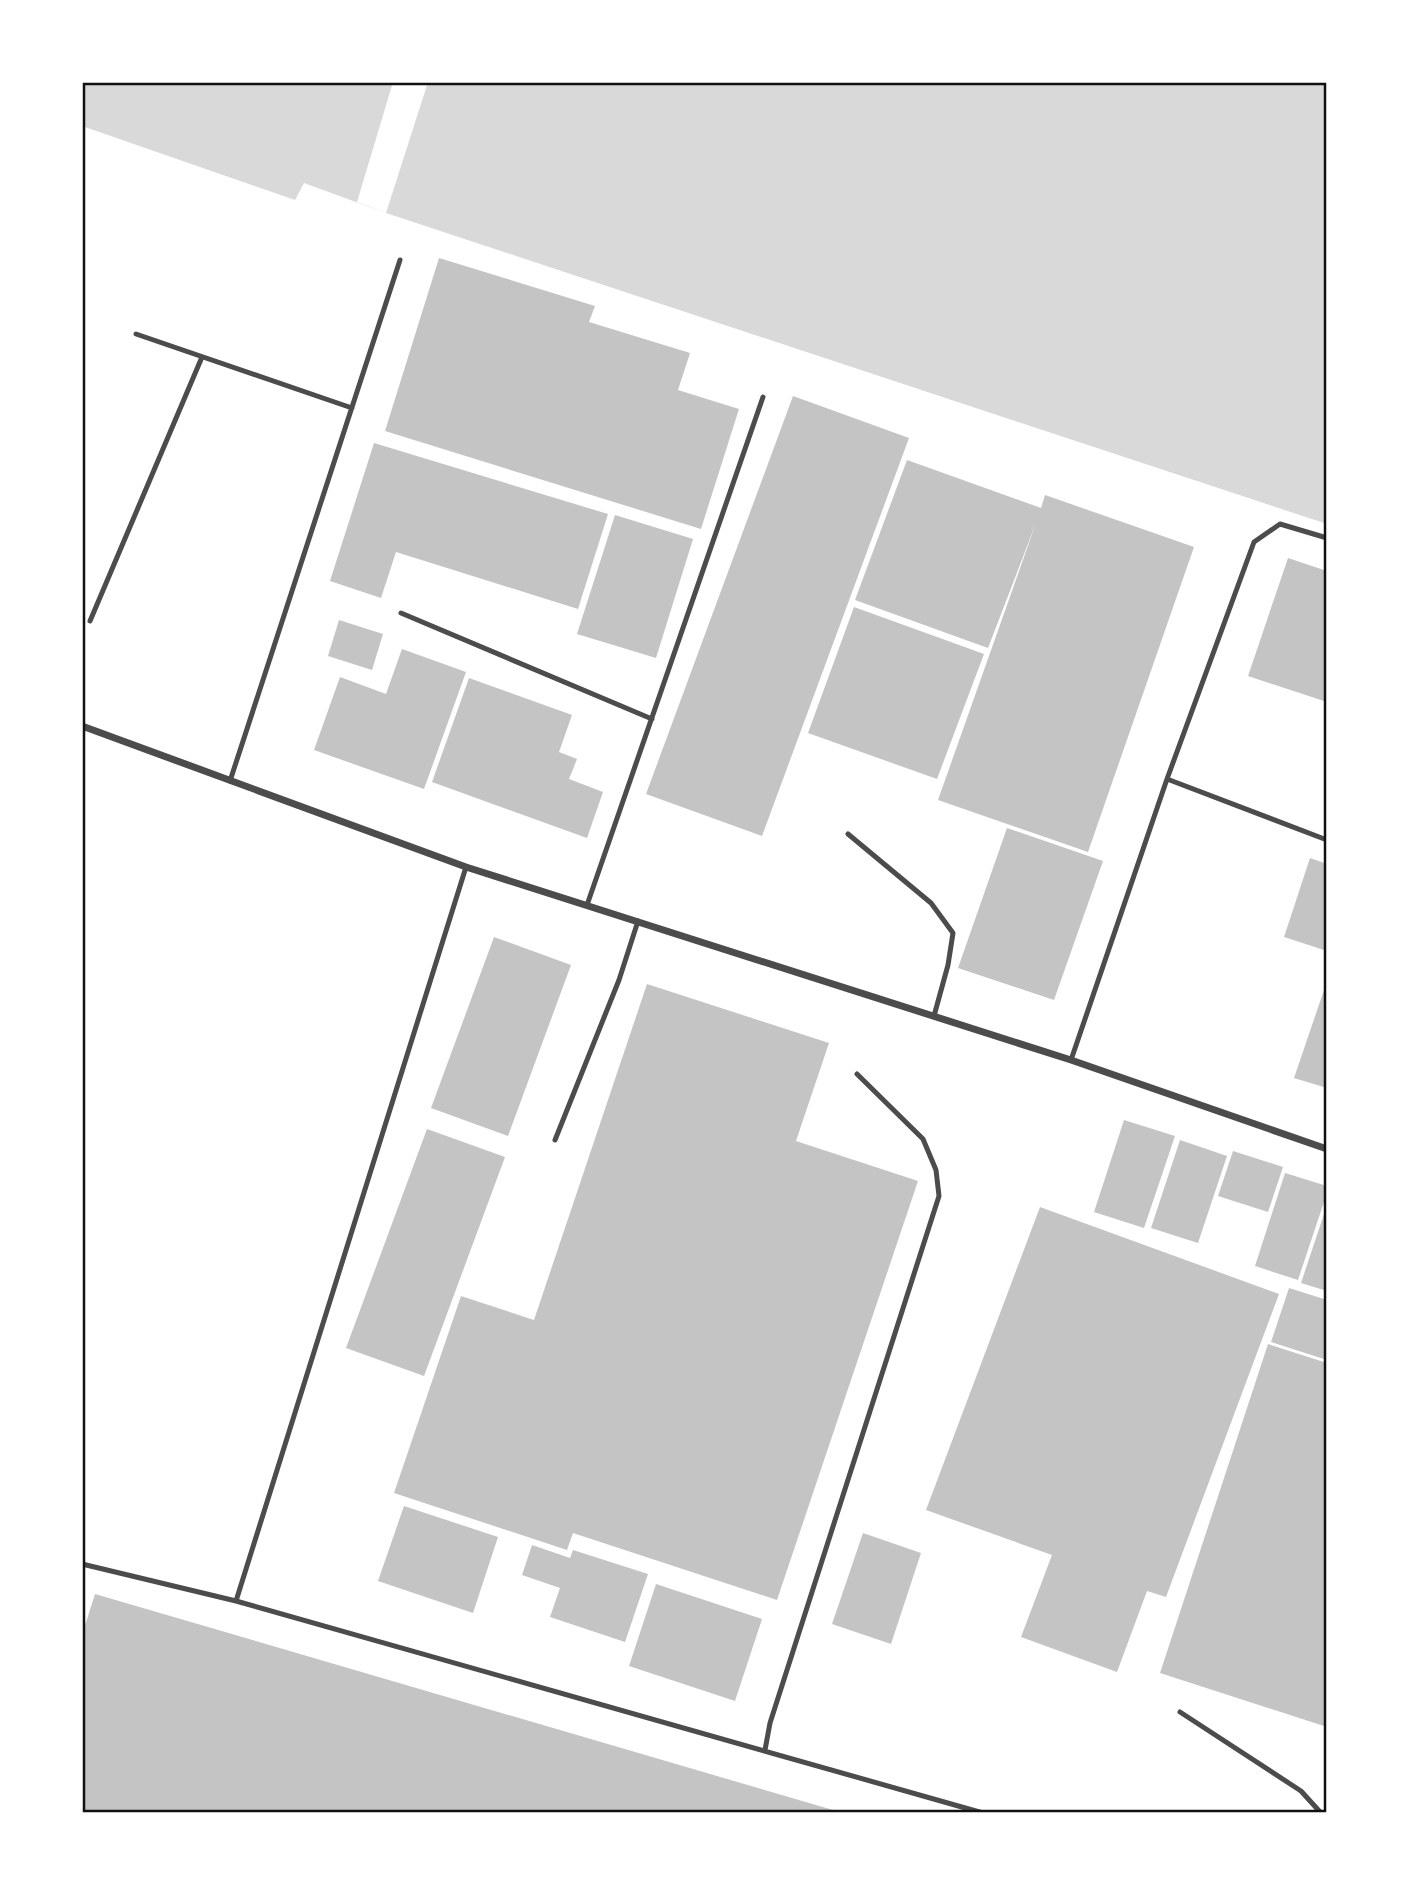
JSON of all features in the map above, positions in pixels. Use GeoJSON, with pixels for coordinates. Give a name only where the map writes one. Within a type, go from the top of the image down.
{"type":"FeatureCollection","features":[{"type":"Feature","properties":{"kind":"street"},"geometry":{"type":"LineString","coordinates":[[82,726],[466,867],[1071,1060],[1327,1149]]}},
{"type":"Feature","properties":{"kind":"lane"},"geometry":{"type":"LineString","coordinates":[[230,781],[400,260]]}},
{"type":"Feature","properties":{"kind":"lane"},"geometry":{"type":"LineString","coordinates":[[136,334],[352,408]]}},
{"type":"Feature","properties":{"kind":"lane"},"geometry":{"type":"LineString","coordinates":[[89,621],[202,357]]}},
{"type":"Feature","properties":{"kind":"lane"},"geometry":{"type":"LineString","coordinates":[[587,905],[763,397]]}},
{"type":"Feature","properties":{"kind":"lane"},"geometry":{"type":"LineString","coordinates":[[1071,1060],[1167,779],[1254,542],[1280,524],[1327,538]]}},
{"type":"Feature","properties":{"kind":"lane"},"geometry":{"type":"LineString","coordinates":[[401,613],[652,719]]}},
{"type":"Feature","properties":{"kind":"lane"},"geometry":{"type":"LineString","coordinates":[[1167,779],[1327,840]]}},
{"type":"Feature","properties":{"kind":"lane"},"geometry":{"type":"LineString","coordinates":[[848,834],[931,903],[953,933],[948,965],[934,1016]]}},
{"type":"Feature","properties":{"kind":"lane"},"geometry":{"type":"LineString","coordinates":[[236,1601],[466,867]]}},
{"type":"Feature","properties":{"kind":"lane"},"geometry":{"type":"LineString","coordinates":[[555,1140],[619,980],[638,921]]}},
{"type":"Feature","properties":{"kind":"lane"},"geometry":{"type":"LineString","coordinates":[[765,1750],[770,1723],[939,1196],[936,1170],[923,1139],[857,1074]]}},
{"type":"Feature","properties":{"kind":"lane"},"geometry":{"type":"LineString","coordinates":[[82,1564],[236,1601],[983,1813]]}},
{"type":"Feature","properties":{"kind":"lane"},"geometry":{"type":"LineString","coordinates":[[1180,1712],[1301,1791],[1321,1813]]}},
{"type":"Feature","properties":{"kind":"shaded area"},"geometry":{"type":"Polygon","coordinates":[[[82,82],[1327,82],[1327,524],[386,213],[304,183],[295,200],[82,126],[82,82]]]}},
{"type":"Feature","properties":{"kind":"pier"},"geometry":{"type":"Polygon","coordinates":[[[393,82],[428,82],[386,213],[357,202],[393,82]]]}},
{"type":"Feature","properties":{"kind":"building"},"geometry":{"type":"Polygon","coordinates":[[[439,258],[595,306],[589,322],[690,353],[678,390],[739,409],[701,529],[385,431],[439,258]]]}},
{"type":"Feature","properties":{"kind":"building"},"geometry":{"type":"Polygon","coordinates":[[[793,396],[909,438],[762,836],[646,794],[793,396]]]}},
{"type":"Feature","properties":{"kind":"building"},"geometry":{"type":"Polygon","coordinates":[[[374,443],[608,514],[578,609],[396,552],[381,598],[330,581],[374,443]]]}},
{"type":"Feature","properties":{"kind":"building"},"geometry":{"type":"Polygon","coordinates":[[[907,460],[1041,508],[1045,495],[1194,547],[1088,852],[938,800],[1036,523],[988,648],[855,600],[907,460]]]}},
{"type":"Feature","properties":{"kind":"building"},"geometry":{"type":"Polygon","coordinates":[[[615,515],[693,539],[656,658],[577,634],[615,515]]]}},
{"type":"Feature","properties":{"kind":"building"},"geometry":{"type":"Polygon","coordinates":[[[1288,558],[1327,571],[1327,702],[1248,676],[1288,558]]]}},
{"type":"Feature","properties":{"kind":"building"},"geometry":{"type":"Polygon","coordinates":[[[854,607],[984,654],[937,779],[808,733],[854,607]]]}},
{"type":"Feature","properties":{"kind":"building"},"geometry":{"type":"Polygon","coordinates":[[[339,620],[383,634],[372,670],[328,656],[339,620]]]}},
{"type":"Feature","properties":{"kind":"building"},"geometry":{"type":"Polygon","coordinates":[[[402,649],[466,672],[424,789],[314,750],[340,677],[386,694],[402,649]]]}},
{"type":"Feature","properties":{"kind":"building"},"geometry":{"type":"Polygon","coordinates":[[[469,678],[572,715],[559,752],[577,759],[569,779],[603,792],[587,838],[432,782],[469,678]]]}},
{"type":"Feature","properties":{"kind":"building"},"geometry":{"type":"Polygon","coordinates":[[[1007,828],[1103,861],[1054,1000],[958,968],[1007,828]]]}},
{"type":"Feature","properties":{"kind":"building"},"geometry":{"type":"Polygon","coordinates":[[[1310,858],[1327,864],[1327,951],[1284,937],[1310,858]]]}},
{"type":"Feature","properties":{"kind":"building"},"geometry":{"type":"Polygon","coordinates":[[[494,937],[571,965],[508,1136],[431,1108],[494,937]]]}},
{"type":"Feature","properties":{"kind":"building"},"geometry":{"type":"Polygon","coordinates":[[[647,984],[829,1043],[796,1141],[918,1181],[777,1600],[573,1533],[567,1550],[394,1493],[461,1296],[534,1320],[647,984]]]}},
{"type":"Feature","properties":{"kind":"building"},"geometry":{"type":"Polygon","coordinates":[[[1324,990],[1327,991],[1327,1088],[1294,1078],[1324,990]]]}},
{"type":"Feature","properties":{"kind":"building"},"geometry":{"type":"Polygon","coordinates":[[[1124,1120],[1175,1136],[1144,1228],[1094,1212],[1124,1120]]]}},
{"type":"Feature","properties":{"kind":"building"},"geometry":{"type":"Polygon","coordinates":[[[427,1129],[505,1157],[424,1376],[346,1348],[427,1129]]]}},
{"type":"Feature","properties":{"kind":"building"},"geometry":{"type":"Polygon","coordinates":[[[1180,1140],[1227,1156],[1198,1243],[1151,1228],[1180,1140]]]}},
{"type":"Feature","properties":{"kind":"building"},"geometry":{"type":"Polygon","coordinates":[[[1233,1151],[1283,1167],[1268,1212],[1218,1196],[1233,1151]]]}},
{"type":"Feature","properties":{"kind":"building"},"geometry":{"type":"Polygon","coordinates":[[[1285,1173],[1327,1186],[1298,1280],[1255,1266],[1285,1173]]]}},
{"type":"Feature","properties":{"kind":"building"},"geometry":{"type":"Polygon","coordinates":[[[1040,1207],[1279,1294],[1166,1597],[1147,1591],[1117,1672],[1021,1637],[1052,1555],[926,1510],[1040,1207]]]}},
{"type":"Feature","properties":{"kind":"building"},"geometry":{"type":"Polygon","coordinates":[[[1327,1208],[1327,1291],[1301,1283],[1327,1208]]]}},
{"type":"Feature","properties":{"kind":"building"},"geometry":{"type":"Polygon","coordinates":[[[1289,1288],[1327,1300],[1327,1360],[1271,1342],[1289,1288]]]}},
{"type":"Feature","properties":{"kind":"building"},"geometry":{"type":"Polygon","coordinates":[[[1268,1344],[1327,1363],[1327,1727],[1160,1673],[1268,1344]]]}},
{"type":"Feature","properties":{"kind":"building"},"geometry":{"type":"Polygon","coordinates":[[[404,1506],[498,1537],[473,1613],[378,1581],[404,1506]]]}},
{"type":"Feature","properties":{"kind":"building"},"geometry":{"type":"Polygon","coordinates":[[[863,1533],[921,1553],[891,1644],[832,1624],[863,1533]]]}},
{"type":"Feature","properties":{"kind":"building"},"geometry":{"type":"Polygon","coordinates":[[[532,1545],[570,1558],[573,1550],[648,1574],[625,1642],[550,1617],[560,1588],[522,1575],[532,1545]]]}},
{"type":"Feature","properties":{"kind":"building"},"geometry":{"type":"Polygon","coordinates":[[[656,1584],[762,1619],[735,1701],[629,1666],[656,1584]]]}},
{"type":"Feature","properties":{"kind":"building"},"geometry":{"type":"Polygon","coordinates":[[[95,1594],[840,1813],[82,1813],[82,1635],[95,1594]]]}}]}
